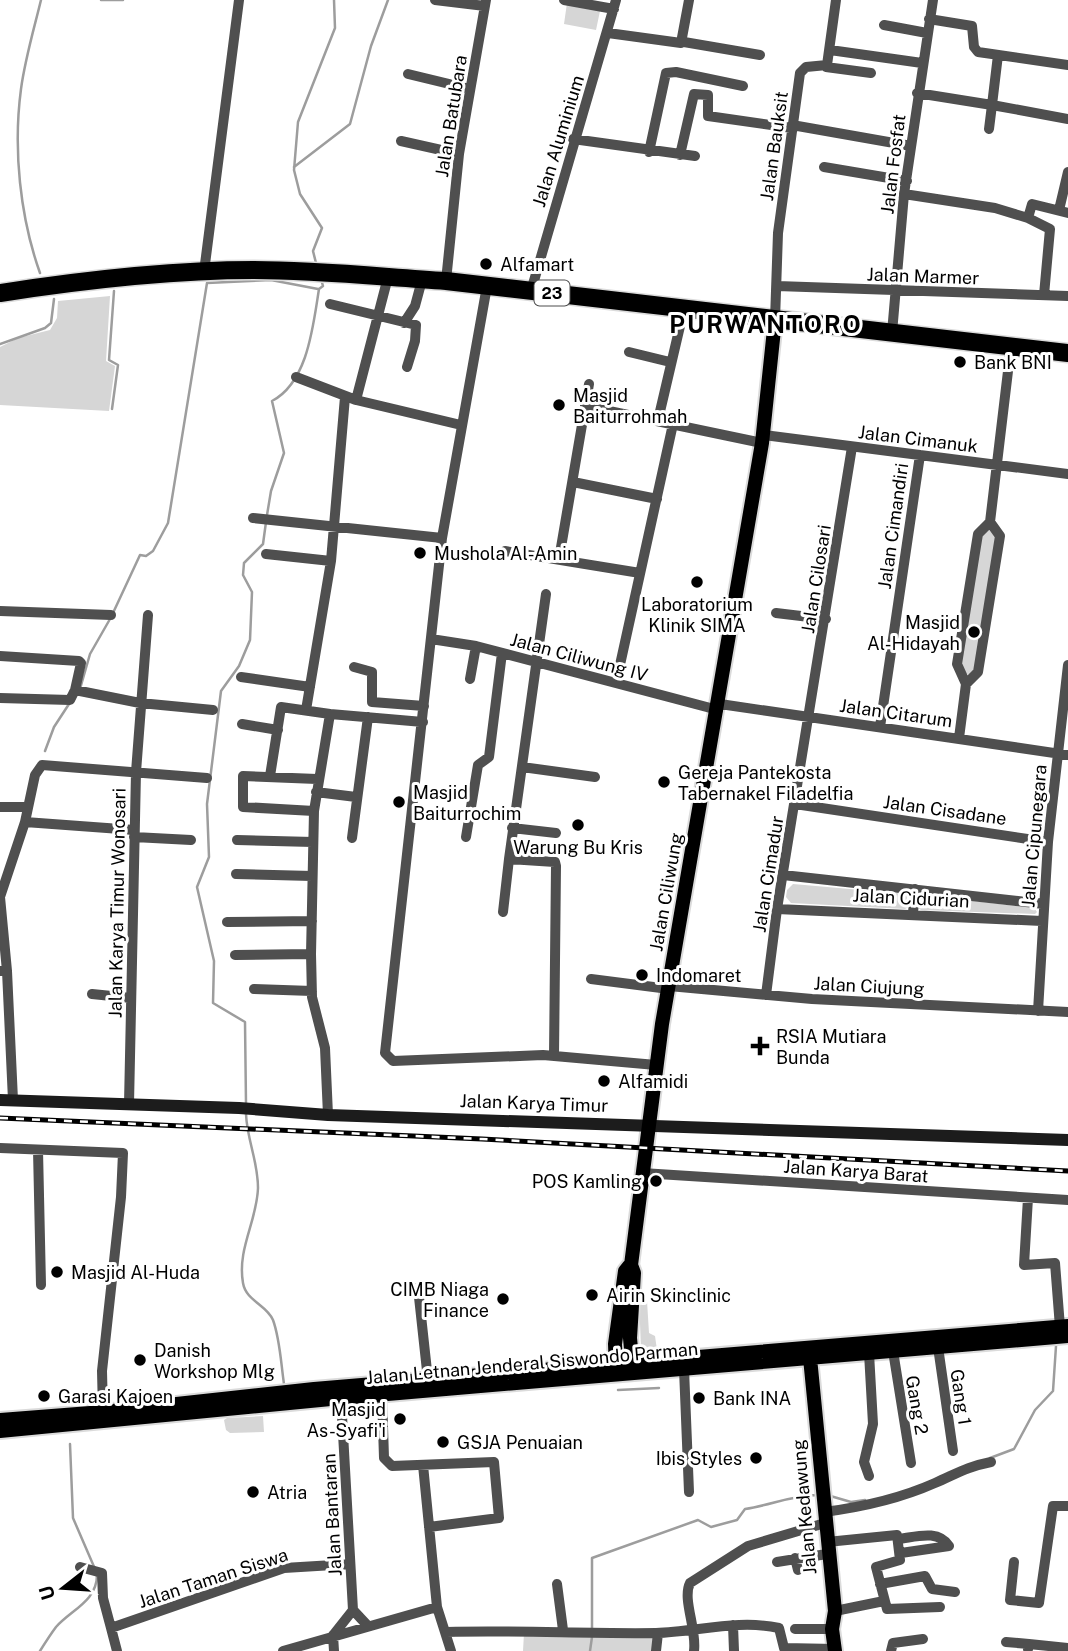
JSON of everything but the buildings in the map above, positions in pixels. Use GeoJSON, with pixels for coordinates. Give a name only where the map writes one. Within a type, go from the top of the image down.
{"type":"FeatureCollection","features":[{"type":"Feature","properties":{"kind":"highway","name":"23"},"geometry":{"type":"LineString","coordinates":[[0,293],[48,285],[204,272],[328,273],[446,281],[1068,353]]}},
{"type":"Feature","properties":{"kind":"main road","name":"Jalan Ciliwung"},"geometry":{"type":"LineString","coordinates":[[632,1367],[634,1273],[631,1265],[656,1065],[763,439],[775,320]]}},
{"type":"Feature","properties":{"kind":"main road","name":"Jalan Ciliwung"},"geometry":{"type":"LineString","coordinates":[[616,1369],[615,1341],[625,1271],[631,1265]]}},
{"type":"Feature","properties":{"kind":"main road","name":"Jalan Letnan Jenderal Siswondo Parman"},"geometry":{"type":"LineString","coordinates":[[632,1367],[684,1369],[893,1351],[1065,1329]]}},
{"type":"Feature","properties":{"kind":"main road","name":"Jalan Letnan Jenderal Siswondo Parman"},"geometry":{"type":"LineString","coordinates":[[207,1406],[382,1395],[632,1367],[1065,1329]]}},
{"type":"Feature","properties":{"kind":"main road","name":"Jalan Kedawung"},"geometry":{"type":"LineString","coordinates":[[810,1358],[835,1611],[832,1629],[835,1650]]}},
{"type":"Feature","properties":{"kind":"main road","name":"Jalan Letnan Jenderal Siswondo Parman"},"geometry":{"type":"LineString","coordinates":[[0,1431],[428,1380],[616,1369]]}},
{"type":"Feature","properties":{"kind":"main road","name":"Jalan Letnan Jenderal Siswondo Parman"},"geometry":{"type":"LineString","coordinates":[[0,1420],[103,1412],[136,1414]]}},
{"type":"Feature","properties":{"kind":"street"},"geometry":{"type":"LineString","coordinates":[[204,272],[239,0]]}},
{"type":"Feature","properties":{"kind":"street","name":"Jalan Batubara"},"geometry":{"type":"LineString","coordinates":[[435,0],[485,3],[459,154],[446,281]]}},
{"type":"Feature","properties":{"kind":"street"},"geometry":{"type":"LineString","coordinates":[[564,0],[615,4]]}},
{"type":"Feature","properties":{"kind":"street"},"geometry":{"type":"LineString","coordinates":[[684,42],[690,0]]}},
{"type":"Feature","properties":{"kind":"street"},"geometry":{"type":"LineString","coordinates":[[836,0],[826,67],[871,73]]}},
{"type":"Feature","properties":{"kind":"street","name":"Jalan Fosfat"},"geometry":{"type":"LineString","coordinates":[[892,333],[904,194],[933,0]]}},
{"type":"Feature","properties":{"kind":"street","name":"Jalan Aluminium"},"geometry":{"type":"LineString","coordinates":[[531,291],[573,139],[615,4]]}},
{"type":"Feature","properties":{"kind":"street"},"geometry":{"type":"LineString","coordinates":[[929,19],[970,25],[976,51],[1068,65]]}},
{"type":"Feature","properties":{"kind":"street"},"geometry":{"type":"LineString","coordinates":[[884,25],[927,33]]}},
{"type":"Feature","properties":{"kind":"street"},"geometry":{"type":"LineString","coordinates":[[608,33],[760,55]]}},
{"type":"Feature","properties":{"kind":"street"},"geometry":{"type":"LineString","coordinates":[[830,50],[922,63]]}},
{"type":"Feature","properties":{"kind":"street"},"geometry":{"type":"LineString","coordinates":[[989,129],[998,55]]}},
{"type":"Feature","properties":{"kind":"street","name":"Jalan Bauksit"},"geometry":{"type":"LineString","coordinates":[[775,320],[779,233],[800,73],[806,67],[826,67]]}},
{"type":"Feature","properties":{"kind":"street"},"geometry":{"type":"LineString","coordinates":[[649,152],[666,73],[676,72],[744,86]]}},
{"type":"Feature","properties":{"kind":"street"},"geometry":{"type":"LineString","coordinates":[[408,74],[470,89]]}},
{"type":"Feature","properties":{"kind":"street"},"geometry":{"type":"LineString","coordinates":[[917,93],[1068,119]]}},
{"type":"Feature","properties":{"kind":"street"},"geometry":{"type":"LineString","coordinates":[[680,155],[694,94],[708,95],[708,116],[911,146]]}},
{"type":"Feature","properties":{"kind":"street"},"geometry":{"type":"LineString","coordinates":[[573,139],[649,152],[695,156]]}},
{"type":"Feature","properties":{"kind":"street"},"geometry":{"type":"LineString","coordinates":[[401,141],[459,154]]}},
{"type":"Feature","properties":{"kind":"street"},"geometry":{"type":"LineString","coordinates":[[824,167],[907,181]]}},
{"type":"Feature","properties":{"kind":"street"},"geometry":{"type":"LineString","coordinates":[[1028,218],[1032,204],[1063,211],[1068,172]]}},
{"type":"Feature","properties":{"kind":"street"},"geometry":{"type":"LineString","coordinates":[[904,194],[995,208],[1028,218],[1050,229],[1044,295]]}},
{"type":"Feature","properties":{"kind":"street"},"geometry":{"type":"LineString","coordinates":[[356,400],[388,277]]}},
{"type":"Feature","properties":{"kind":"street"},"geometry":{"type":"LineString","coordinates":[[404,323],[415,306],[422,279]]}},
{"type":"Feature","properties":{"kind":"street"},"geometry":{"type":"LineString","coordinates":[[487,286],[442,538],[423,722],[390,981],[386,1057],[393,1061],[496,1055],[554,1056],[656,1065]]}},
{"type":"Feature","properties":{"kind":"street","name":"Jalan Marmer"},"geometry":{"type":"LineString","coordinates":[[777,286],[1068,296]]}},
{"type":"Feature","properties":{"kind":"street"},"geometry":{"type":"LineString","coordinates":[[330,304],[417,328],[407,367]]}},
{"type":"Feature","properties":{"kind":"street"},"geometry":{"type":"LineString","coordinates":[[658,421],[684,309]]}},
{"type":"Feature","properties":{"kind":"street"},"geometry":{"type":"LineString","coordinates":[[959,738],[965,684],[957,664],[978,534],[990,522],[1010,346]]}},
{"type":"Feature","properties":{"kind":"street"},"geometry":{"type":"LineString","coordinates":[[629,352],[670,362]]}},
{"type":"Feature","properties":{"kind":"street"},"geometry":{"type":"LineString","coordinates":[[296,377],[345,397],[461,425]]}},
{"type":"Feature","properties":{"kind":"street"},"geometry":{"type":"LineString","coordinates":[[559,559],[589,384]]}},
{"type":"Feature","properties":{"kind":"street"},"geometry":{"type":"LineString","coordinates":[[306,710],[331,561],[345,397]]}},
{"type":"Feature","properties":{"kind":"street","name":"Jalan Cimanuk"},"geometry":{"type":"LineString","coordinates":[[585,406],[763,439],[852,447],[1068,474]]}},
{"type":"Feature","properties":{"kind":"street"},"geometry":{"type":"LineString","coordinates":[[616,683],[673,424]]}},
{"type":"Feature","properties":{"kind":"street","name":"Jalan Cilosari"},"geometry":{"type":"LineString","coordinates":[[809,716],[852,447]]}},
{"type":"Feature","properties":{"kind":"street","name":"Jalan Cimandiri"},"geometry":{"type":"LineString","coordinates":[[880,727],[920,455]]}},
{"type":"Feature","properties":{"kind":"street"},"geometry":{"type":"LineString","coordinates":[[573,482],[657,499]]}},
{"type":"Feature","properties":{"kind":"street"},"geometry":{"type":"LineString","coordinates":[[262,519],[442,538]]}},
{"type":"Feature","properties":{"kind":"street"},"geometry":{"type":"LineString","coordinates":[[965,684],[978,672],[999,536],[990,522]]}},
{"type":"Feature","properties":{"kind":"street"},"geometry":{"type":"LineString","coordinates":[[505,551],[640,573]]}},
{"type":"Feature","properties":{"kind":"street"},"geometry":{"type":"LineString","coordinates":[[266,554],[331,561]]}},
{"type":"Feature","properties":{"kind":"street"},"geometry":{"type":"LineString","coordinates":[[503,912],[512,828],[546,594]]}},
{"type":"Feature","properties":{"kind":"street"},"geometry":{"type":"LineString","coordinates":[[0,611],[111,615]]}},
{"type":"Feature","properties":{"kind":"street"},"geometry":{"type":"LineString","coordinates":[[776,613],[826,619]]}},
{"type":"Feature","properties":{"kind":"street","name":"Jalan Karya Timur Wonosari"},"geometry":{"type":"LineString","coordinates":[[128,1104],[135,772],[148,615]]}},
{"type":"Feature","properties":{"kind":"street","name":"Jalan Ciliwung IV"},"geometry":{"type":"LineString","coordinates":[[431,639],[476,646],[719,707]]}},
{"type":"Feature","properties":{"kind":"street"},"geometry":{"type":"LineString","coordinates":[[470,679],[476,646]]}},
{"type":"Feature","properties":{"kind":"street"},"geometry":{"type":"LineString","coordinates":[[466,837],[478,765],[488,757],[502,653]]}},
{"type":"Feature","properties":{"kind":"street"},"geometry":{"type":"LineString","coordinates":[[0,656],[81,663],[75,690],[67,700],[0,698]]}},
{"type":"Feature","properties":{"kind":"street","name":"Jalan Cipunegara"},"geometry":{"type":"LineString","coordinates":[[1038,1011],[1048,842],[1068,665]]}},
{"type":"Feature","properties":{"kind":"street"},"geometry":{"type":"LineString","coordinates":[[355,667],[372,672],[372,702],[424,706]]}},
{"type":"Feature","properties":{"kind":"street"},"geometry":{"type":"LineString","coordinates":[[241,677],[310,687]]}},
{"type":"Feature","properties":{"kind":"street"},"geometry":{"type":"LineString","coordinates":[[75,690],[140,703],[213,710]]}},
{"type":"Feature","properties":{"kind":"street"},"geometry":{"type":"LineString","coordinates":[[270,776],[281,707],[423,722]]}},
{"type":"Feature","properties":{"kind":"street","name":"Jalan Citarum"},"geometry":{"type":"LineString","coordinates":[[719,707],[809,716],[1068,755]]}},
{"type":"Feature","properties":{"kind":"street"},"geometry":{"type":"LineString","coordinates":[[328,1115],[325,1048],[312,991],[311,954],[314,811],[317,779],[330,714]]}},
{"type":"Feature","properties":{"kind":"street","name":"Jalan Cimadur"},"geometry":{"type":"LineString","coordinates":[[766,995],[777,908],[809,716]]}},
{"type":"Feature","properties":{"kind":"street"},"geometry":{"type":"LineString","coordinates":[[352,838],[368,717]]}},
{"type":"Feature","properties":{"kind":"street"},"geometry":{"type":"LineString","coordinates":[[242,724],[278,730]]}},
{"type":"Feature","properties":{"kind":"street"},"geometry":{"type":"LineString","coordinates":[[6,1100],[0,897],[25,822],[35,775],[42,765],[207,778]]}},
{"type":"Feature","properties":{"kind":"street"},"geometry":{"type":"LineString","coordinates":[[522,767],[595,777]]}},
{"type":"Feature","properties":{"kind":"street"},"geometry":{"type":"LineString","coordinates":[[314,811],[243,807],[244,775],[317,779]]}},
{"type":"Feature","properties":{"kind":"street"},"geometry":{"type":"LineString","coordinates":[[316,792],[356,797]]}},
{"type":"Feature","properties":{"kind":"street","name":"Jalan Cisadane"},"geometry":{"type":"LineString","coordinates":[[795,804],[1048,842]]}},
{"type":"Feature","properties":{"kind":"street"},"geometry":{"type":"LineString","coordinates":[[0,807],[28,807]]}},
{"type":"Feature","properties":{"kind":"street"},"geometry":{"type":"LineString","coordinates":[[25,822],[191,841]]}},
{"type":"Feature","properties":{"kind":"street"},"geometry":{"type":"LineString","coordinates":[[512,828],[556,833]]}},
{"type":"Feature","properties":{"kind":"street"},"geometry":{"type":"LineString","coordinates":[[237,840],[313,842]]}},
{"type":"Feature","properties":{"kind":"street"},"geometry":{"type":"LineString","coordinates":[[509,859],[555,862],[556,866],[554,1056]]}},
{"type":"Feature","properties":{"kind":"street"},"geometry":{"type":"LineString","coordinates":[[236,874],[312,876]]}},
{"type":"Feature","properties":{"kind":"street","name":"Jalan Cidurian"},"geometry":{"type":"LineString","coordinates":[[783,875],[1044,904]]}},
{"type":"Feature","properties":{"kind":"street"},"geometry":{"type":"LineString","coordinates":[[913,913],[915,889]]}},
{"type":"Feature","properties":{"kind":"street","name":"Jalan Cidurian"},"geometry":{"type":"LineString","coordinates":[[777,908],[913,913],[1042,922]]}},
{"type":"Feature","properties":{"kind":"street"},"geometry":{"type":"LineString","coordinates":[[227,922],[312,921]]}},
{"type":"Feature","properties":{"kind":"street"},"geometry":{"type":"LineString","coordinates":[[234,956],[311,954]]}},
{"type":"Feature","properties":{"kind":"street","name":"Jalan Ciujung"},"geometry":{"type":"LineString","coordinates":[[591,979],[766,995],[1068,1012]]}},
{"type":"Feature","properties":{"kind":"street"},"geometry":{"type":"LineString","coordinates":[[254,989],[312,991]]}},
{"type":"Feature","properties":{"kind":"street"},"geometry":{"type":"LineString","coordinates":[[92,994],[131,998]]}},
{"type":"Feature","properties":{"kind":"street","name":"Jalan Karya Timur"},"geometry":{"type":"LineString","coordinates":[[6,1100],[239,1108],[328,1115],[1068,1140]]}},
{"type":"Feature","properties":{"kind":"street"},"geometry":{"type":"LineString","coordinates":[[0,1148],[119,1152],[124,1158],[102,1371],[103,1412]]}},
{"type":"Feature","properties":{"kind":"street"},"geometry":{"type":"LineString","coordinates":[[38,1150],[41,1285]]}},
{"type":"Feature","properties":{"kind":"street","name":"Jalan Karya Barat"},"geometry":{"type":"LineString","coordinates":[[642,1173],[1068,1200]]}},
{"type":"Feature","properties":{"kind":"street"},"geometry":{"type":"LineString","coordinates":[[1028,1198],[1024,1265],[1055,1263],[1065,1329]]}},
{"type":"Feature","properties":{"kind":"street"},"geometry":{"type":"LineString","coordinates":[[418,1288],[428,1380]]}},
{"type":"Feature","properties":{"kind":"street","name":"Gang 1"},"geometry":{"type":"LineString","coordinates":[[938,1347],[953,1451]]}},
{"type":"Feature","properties":{"kind":"street","name":"Gang 2"},"geometry":{"type":"LineString","coordinates":[[893,1351],[911,1463]]}},
{"type":"Feature","properties":{"kind":"street"},"geometry":{"type":"LineString","coordinates":[[869,1353],[873,1424],[864,1462],[869,1476]]}},
{"type":"Feature","properties":{"kind":"street"},"geometry":{"type":"LineString","coordinates":[[684,1369],[689,1492]]}},
{"type":"Feature","properties":{"kind":"street"},"geometry":{"type":"LineString","coordinates":[[382,1395],[384,1458],[392,1466],[494,1462],[499,1518],[429,1527]]}},
{"type":"Feature","properties":{"kind":"street","name":"Jalan Bantaran"},"geometry":{"type":"LineString","coordinates":[[341,1398],[353,1610]]}},
{"type":"Feature","properties":{"kind":"street"},"geometry":{"type":"LineString","coordinates":[[694,1651],[695,1628],[688,1607],[687,1591],[690,1583],[748,1546],[823,1507],[868,1506],[937,1482],[964,1467],[991,1462]]}},
{"type":"Feature","properties":{"kind":"street"},"geometry":{"type":"LineString","coordinates":[[423,1465],[437,1607],[451,1651]]}},
{"type":"Feature","properties":{"kind":"street"},"geometry":{"type":"LineString","coordinates":[[1014,1562],[1010,1600],[1040,1603],[1053,1506],[1068,1506]]}},
{"type":"Feature","properties":{"kind":"street"},"geometry":{"type":"LineString","coordinates":[[777,1562],[887,1534],[897,1535],[900,1560],[876,1567],[884,1601],[890,1611],[940,1607]]}},
{"type":"Feature","properties":{"kind":"street"},"geometry":{"type":"LineString","coordinates":[[898,1539],[935,1536],[944,1539],[949,1546],[901,1553]]}},
{"type":"Feature","properties":{"kind":"street"},"geometry":{"type":"LineString","coordinates":[[795,1558],[798,1570]]}},
{"type":"Feature","properties":{"kind":"street","name":"Jalan Taman Siswa"},"geometry":{"type":"LineString","coordinates":[[111,1628],[284,1569],[350,1564]]}},
{"type":"Feature","properties":{"kind":"street"},"geometry":{"type":"LineString","coordinates":[[90,1569],[103,1573],[103,1598],[117,1651]]}},
{"type":"Feature","properties":{"kind":"street"},"geometry":{"type":"LineString","coordinates":[[880,1584],[925,1576],[932,1589],[955,1592]]}},
{"type":"Feature","properties":{"kind":"street"},"geometry":{"type":"LineString","coordinates":[[557,1584],[563,1630]]}},
{"type":"Feature","properties":{"kind":"street"},"geometry":{"type":"LineString","coordinates":[[835,1611],[884,1601]]}},
{"type":"Feature","properties":{"kind":"street"},"geometry":{"type":"LineString","coordinates":[[283,1651],[437,1607]]}},
{"type":"Feature","properties":{"kind":"street"},"geometry":{"type":"LineString","coordinates":[[334,1651],[333,1635],[353,1610],[367,1625]]}},
{"type":"Feature","properties":{"kind":"street"},"geometry":{"type":"LineString","coordinates":[[733,1626],[734,1651]]}},
{"type":"Feature","properties":{"kind":"street"},"geometry":{"type":"LineString","coordinates":[[447,1632],[563,1630],[658,1633],[733,1626],[779,1628],[782,1647],[788,1650],[835,1650]]}},
{"type":"Feature","properties":{"kind":"street"},"geometry":{"type":"LineString","coordinates":[[795,1629],[832,1629]]}},
{"type":"Feature","properties":{"kind":"street"},"geometry":{"type":"LineString","coordinates":[[656,1651],[658,1633]]}},
{"type":"Feature","properties":{"kind":"street"},"geometry":{"type":"LineString","coordinates":[[891,1651],[893,1643],[923,1639]]}},
{"type":"Feature","properties":{"kind":"street"},"geometry":{"type":"LineString","coordinates":[[1006,1642],[1068,1648]]}},
{"type":"Feature","properties":{"kind":"shaded area"},"geometry":{"type":"Polygon","coordinates":[[[567,3],[600,11],[596,30],[564,24],[567,3]]]}},
{"type":"Feature","properties":{"kind":"shaded area"},"geometry":{"type":"Polygon","coordinates":[[[110,296],[106,361],[115,366],[109,411],[0,405],[0,347],[18,338],[50,330],[57,318],[58,301],[110,296]]]}},
{"type":"Feature","properties":{"kind":"shaded area"},"geometry":{"type":"Polygon","coordinates":[[[988,528],[996,533],[976,668],[970,675],[960,666],[980,535],[988,528]]]}},
{"type":"Feature","properties":{"kind":"shaded area"},"geometry":{"type":"Polygon","coordinates":[[[793,884],[907,894],[909,907],[905,909],[791,903],[786,897],[787,890],[793,884]]]}},
{"type":"Feature","properties":{"kind":"shaded area"},"geometry":{"type":"Polygon","coordinates":[[[919,896],[1034,908],[1037,912],[921,910],[918,908],[919,896]]]}},
{"type":"Feature","properties":{"kind":"shaded area"},"geometry":{"type":"Polygon","coordinates":[[[639,1298],[647,1301],[649,1333],[655,1336],[657,1350],[652,1355],[641,1349],[639,1298]]]}},
{"type":"Feature","properties":{"kind":"shaded area"},"geometry":{"type":"Polygon","coordinates":[[[263,1416],[264,1432],[230,1433],[226,1430],[224,1420],[227,1418],[263,1416]]]}},
{"type":"Feature","properties":{"kind":"shaded area"},"geometry":{"type":"Polygon","coordinates":[[[524,1633],[656,1636],[654,1651],[523,1651],[524,1633]]]}},
{"type":"Feature","properties":{"kind":"waterway"},"geometry":{"type":"LineString","coordinates":[[40,273],[23,206],[18,135],[23,78],[41,0]]}},
{"type":"Feature","properties":{"kind":"waterway"},"geometry":{"type":"LineString","coordinates":[[101,0],[123,0]]}},
{"type":"Feature","properties":{"kind":"waterway"},"geometry":{"type":"LineString","coordinates":[[317,267],[313,251],[322,228],[300,194],[294,170],[298,122],[335,28],[334,0]]}},
{"type":"Feature","properties":{"kind":"waterway"},"geometry":{"type":"LineString","coordinates":[[294,167],[350,124],[371,46],[388,0]]}},
{"type":"Feature","properties":{"kind":"waterway"},"geometry":{"type":"LineString","coordinates":[[267,515],[271,491],[284,453],[272,401],[294,381],[301,367],[311,336],[319,289],[323,286],[321,279]]}},
{"type":"Feature","properties":{"kind":"waterway"},"geometry":{"type":"LineString","coordinates":[[113,613],[140,555],[146,556],[153,551],[168,523],[207,283],[271,280],[318,289]]}},
{"type":"Feature","properties":{"kind":"waterway"},"geometry":{"type":"LineString","coordinates":[[112,409],[118,365],[109,360],[114,291]]}},
{"type":"Feature","properties":{"kind":"waterway"},"geometry":{"type":"LineString","coordinates":[[0,344],[45,328],[51,323],[54,299]]}},
{"type":"Feature","properties":{"kind":"waterway"},"geometry":{"type":"LineString","coordinates":[[246,1104],[245,1022],[213,1003],[214,961],[197,887],[209,857],[207,804],[221,691],[239,666],[250,640],[252,592],[243,575],[244,563],[263,544],[266,522]]}},
{"type":"Feature","properties":{"kind":"waterway"},"geometry":{"type":"LineString","coordinates":[[80,689],[90,654],[110,619]]}},
{"type":"Feature","properties":{"kind":"waterway"},"geometry":{"type":"LineString","coordinates":[[45,751],[54,727],[69,704]]}},
{"type":"Feature","properties":{"kind":"waterway"},"geometry":{"type":"LineString","coordinates":[[246,1114],[258,1188],[243,1258],[243,1283],[252,1299],[266,1310],[273,1320],[284,1384]]}},
{"type":"Feature","properties":{"kind":"waterway"},"geometry":{"type":"LineString","coordinates":[[990,1458],[1014,1449],[1035,1410],[1053,1391],[1056,1346]]}},
{"type":"Feature","properties":{"kind":"waterway"},"geometry":{"type":"LineString","coordinates":[[618,1390],[659,1388]]}},
{"type":"Feature","properties":{"kind":"waterway"},"geometry":{"type":"LineString","coordinates":[[70,1444],[73,1518],[95,1569]]}},
{"type":"Feature","properties":{"kind":"waterway"},"geometry":{"type":"LineString","coordinates":[[592,1631],[592,1558],[698,1520],[711,1527],[737,1520],[745,1509],[817,1495]]}},
{"type":"Feature","properties":{"kind":"waterway"},"geometry":{"type":"LineString","coordinates":[[827,1495],[851,1502],[865,1500]]}},
{"type":"Feature","properties":{"kind":"waterway"},"geometry":{"type":"LineString","coordinates":[[40,1651],[56,1627],[93,1592],[97,1575]]}},
{"type":"Feature","properties":{"kind":"waterway"},"geometry":{"type":"LineString","coordinates":[[590,1651],[592,1637]]}},
{"type":"Feature","properties":{"kind":"railway"},"geometry":{"type":"LineString","coordinates":[[0,1118],[482,1139],[1068,1171]]}},
{"type":"Feature","properties":{"kind":"place","name":"Alfamart"},"geometry":{"type":"Point","coordinates":[486,264]}},
{"type":"Feature","properties":{"kind":"place","name":"Bank BNI"},"geometry":{"type":"Point","coordinates":[960,362]}},
{"type":"Feature","properties":{"kind":"place","name":"Masjid Baiturrohmah"},"geometry":{"type":"Point","coordinates":[559,405]}},
{"type":"Feature","properties":{"kind":"place","name":"Mushola Al-Amin"},"geometry":{"type":"Point","coordinates":[420,553]}},
{"type":"Feature","properties":{"kind":"place","name":"Laboratorium Klinik SIMA"},"geometry":{"type":"Point","coordinates":[697,582]}},
{"type":"Feature","properties":{"kind":"place","name":"Masjid Al-Hidayah"},"geometry":{"type":"Point","coordinates":[974,632]}},
{"type":"Feature","properties":{"kind":"place","name":"Gereja Pantekosta Tabernakel Filadelfia"},"geometry":{"type":"Point","coordinates":[664,782]}},
{"type":"Feature","properties":{"kind":"place","name":"Masjid Baiturrochim"},"geometry":{"type":"Point","coordinates":[399,802]}},
{"type":"Feature","properties":{"kind":"place","name":"Warung Bu Kris"},"geometry":{"type":"Point","coordinates":[578,825]}},
{"type":"Feature","properties":{"kind":"place","name":"Indomaret"},"geometry":{"type":"Point","coordinates":[642,975]}},
{"type":"Feature","properties":{"kind":"place","name":"RSIA Mutiara Bunda"},"geometry":{"type":"Point","coordinates":[760,1046]}},
{"type":"Feature","properties":{"kind":"place","name":"Alfamidi"},"geometry":{"type":"Point","coordinates":[604,1081]}},
{"type":"Feature","properties":{"kind":"place","name":"POS Kamling"},"geometry":{"type":"Point","coordinates":[656,1181]}},
{"type":"Feature","properties":{"kind":"place","name":"Masjid Al-Huda"},"geometry":{"type":"Point","coordinates":[57,1272]}},
{"type":"Feature","properties":{"kind":"place","name":"Airin Skinclinic"},"geometry":{"type":"Point","coordinates":[592,1295]}},
{"type":"Feature","properties":{"kind":"place","name":"CIMB Niaga Finance"},"geometry":{"type":"Point","coordinates":[503,1299]}},
{"type":"Feature","properties":{"kind":"place","name":"Danish Workshop Mlg"},"geometry":{"type":"Point","coordinates":[140,1360]}},
{"type":"Feature","properties":{"kind":"place","name":"Garasi Kajoen"},"geometry":{"type":"Point","coordinates":[44,1396]}},
{"type":"Feature","properties":{"kind":"place","name":"Bank INA"},"geometry":{"type":"Point","coordinates":[699,1398]}},
{"type":"Feature","properties":{"kind":"place","name":"Masjid As-Syafi'i"},"geometry":{"type":"Point","coordinates":[400,1419]}},
{"type":"Feature","properties":{"kind":"place","name":"GSJA Penuaian"},"geometry":{"type":"Point","coordinates":[443,1442]}},
{"type":"Feature","properties":{"kind":"place","name":"Ibis Styles"},"geometry":{"type":"Point","coordinates":[756,1458]}},
{"type":"Feature","properties":{"kind":"place","name":"Atria"},"geometry":{"type":"Point","coordinates":[253,1492]}},
{"type":"Feature","properties":{"kind":"district","name":"PURWANTORO"},"geometry":{"type":"Point","coordinates":[766,324]}}]}
